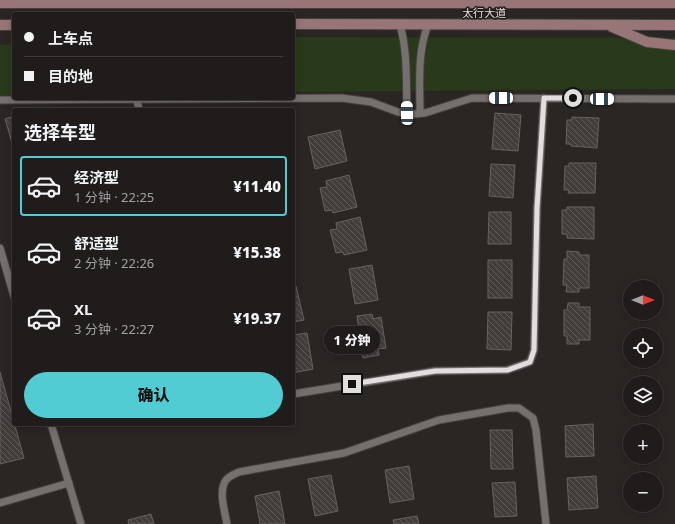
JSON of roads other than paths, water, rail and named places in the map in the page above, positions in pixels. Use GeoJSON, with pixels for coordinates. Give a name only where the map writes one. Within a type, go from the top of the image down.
{"type":"FeatureCollection","features":[{"type":"Feature","properties":{"kind":"main road","name":"太行大道"},"geometry":{"type":"LineString","coordinates":[[0,3],[675,3]]}},
{"type":"Feature","properties":{"kind":"main road","name":"太行大道"},"geometry":{"type":"LineString","coordinates":[[295,24],[675,25]]}},
{"type":"Feature","properties":{"kind":"main road"},"geometry":{"type":"LineString","coordinates":[[0,25],[12,25]]}},
{"type":"Feature","properties":{"kind":"main road"},"geometry":{"type":"LineString","coordinates":[[608,25],[647,42],[675,45]]}},
{"type":"Feature","properties":{"kind":"lane"},"geometry":{"type":"LineString","coordinates":[[400,25],[404,39],[406,58],[407,113]]}},
{"type":"Feature","properties":{"kind":"lane"},"geometry":{"type":"LineString","coordinates":[[420,113],[420,60],[422,41],[428,25]]}},
{"type":"Feature","properties":{"kind":"lane"},"geometry":{"type":"LineString","coordinates":[[295,98],[342,98],[371,102],[398,112],[407,113],[420,113],[472,98],[675,99]]}},
{"type":"Feature","properties":{"kind":"lane"},"geometry":{"type":"LineString","coordinates":[[295,394],[435,371],[508,370],[530,362],[534,350],[537,208],[544,98]]}},
{"type":"Feature","properties":{"kind":"lane"},"geometry":{"type":"LineString","coordinates":[[0,100],[137,100],[139,108]]}},
{"type":"Feature","properties":{"kind":"lane"},"geometry":{"type":"LineString","coordinates":[[0,248],[12,289]]}},
{"type":"Feature","properties":{"kind":"lane"},"geometry":{"type":"LineString","coordinates":[[227,524],[222,489],[228,477],[239,472],[344,453],[439,420],[508,408],[519,408],[533,418],[536,430],[546,524]]}},
{"type":"Feature","properties":{"kind":"lane"},"geometry":{"type":"LineString","coordinates":[[52,426],[81,524]]}},
{"type":"Feature","properties":{"kind":"lane"},"geometry":{"type":"LineString","coordinates":[[0,503],[69,483]]}}]}
